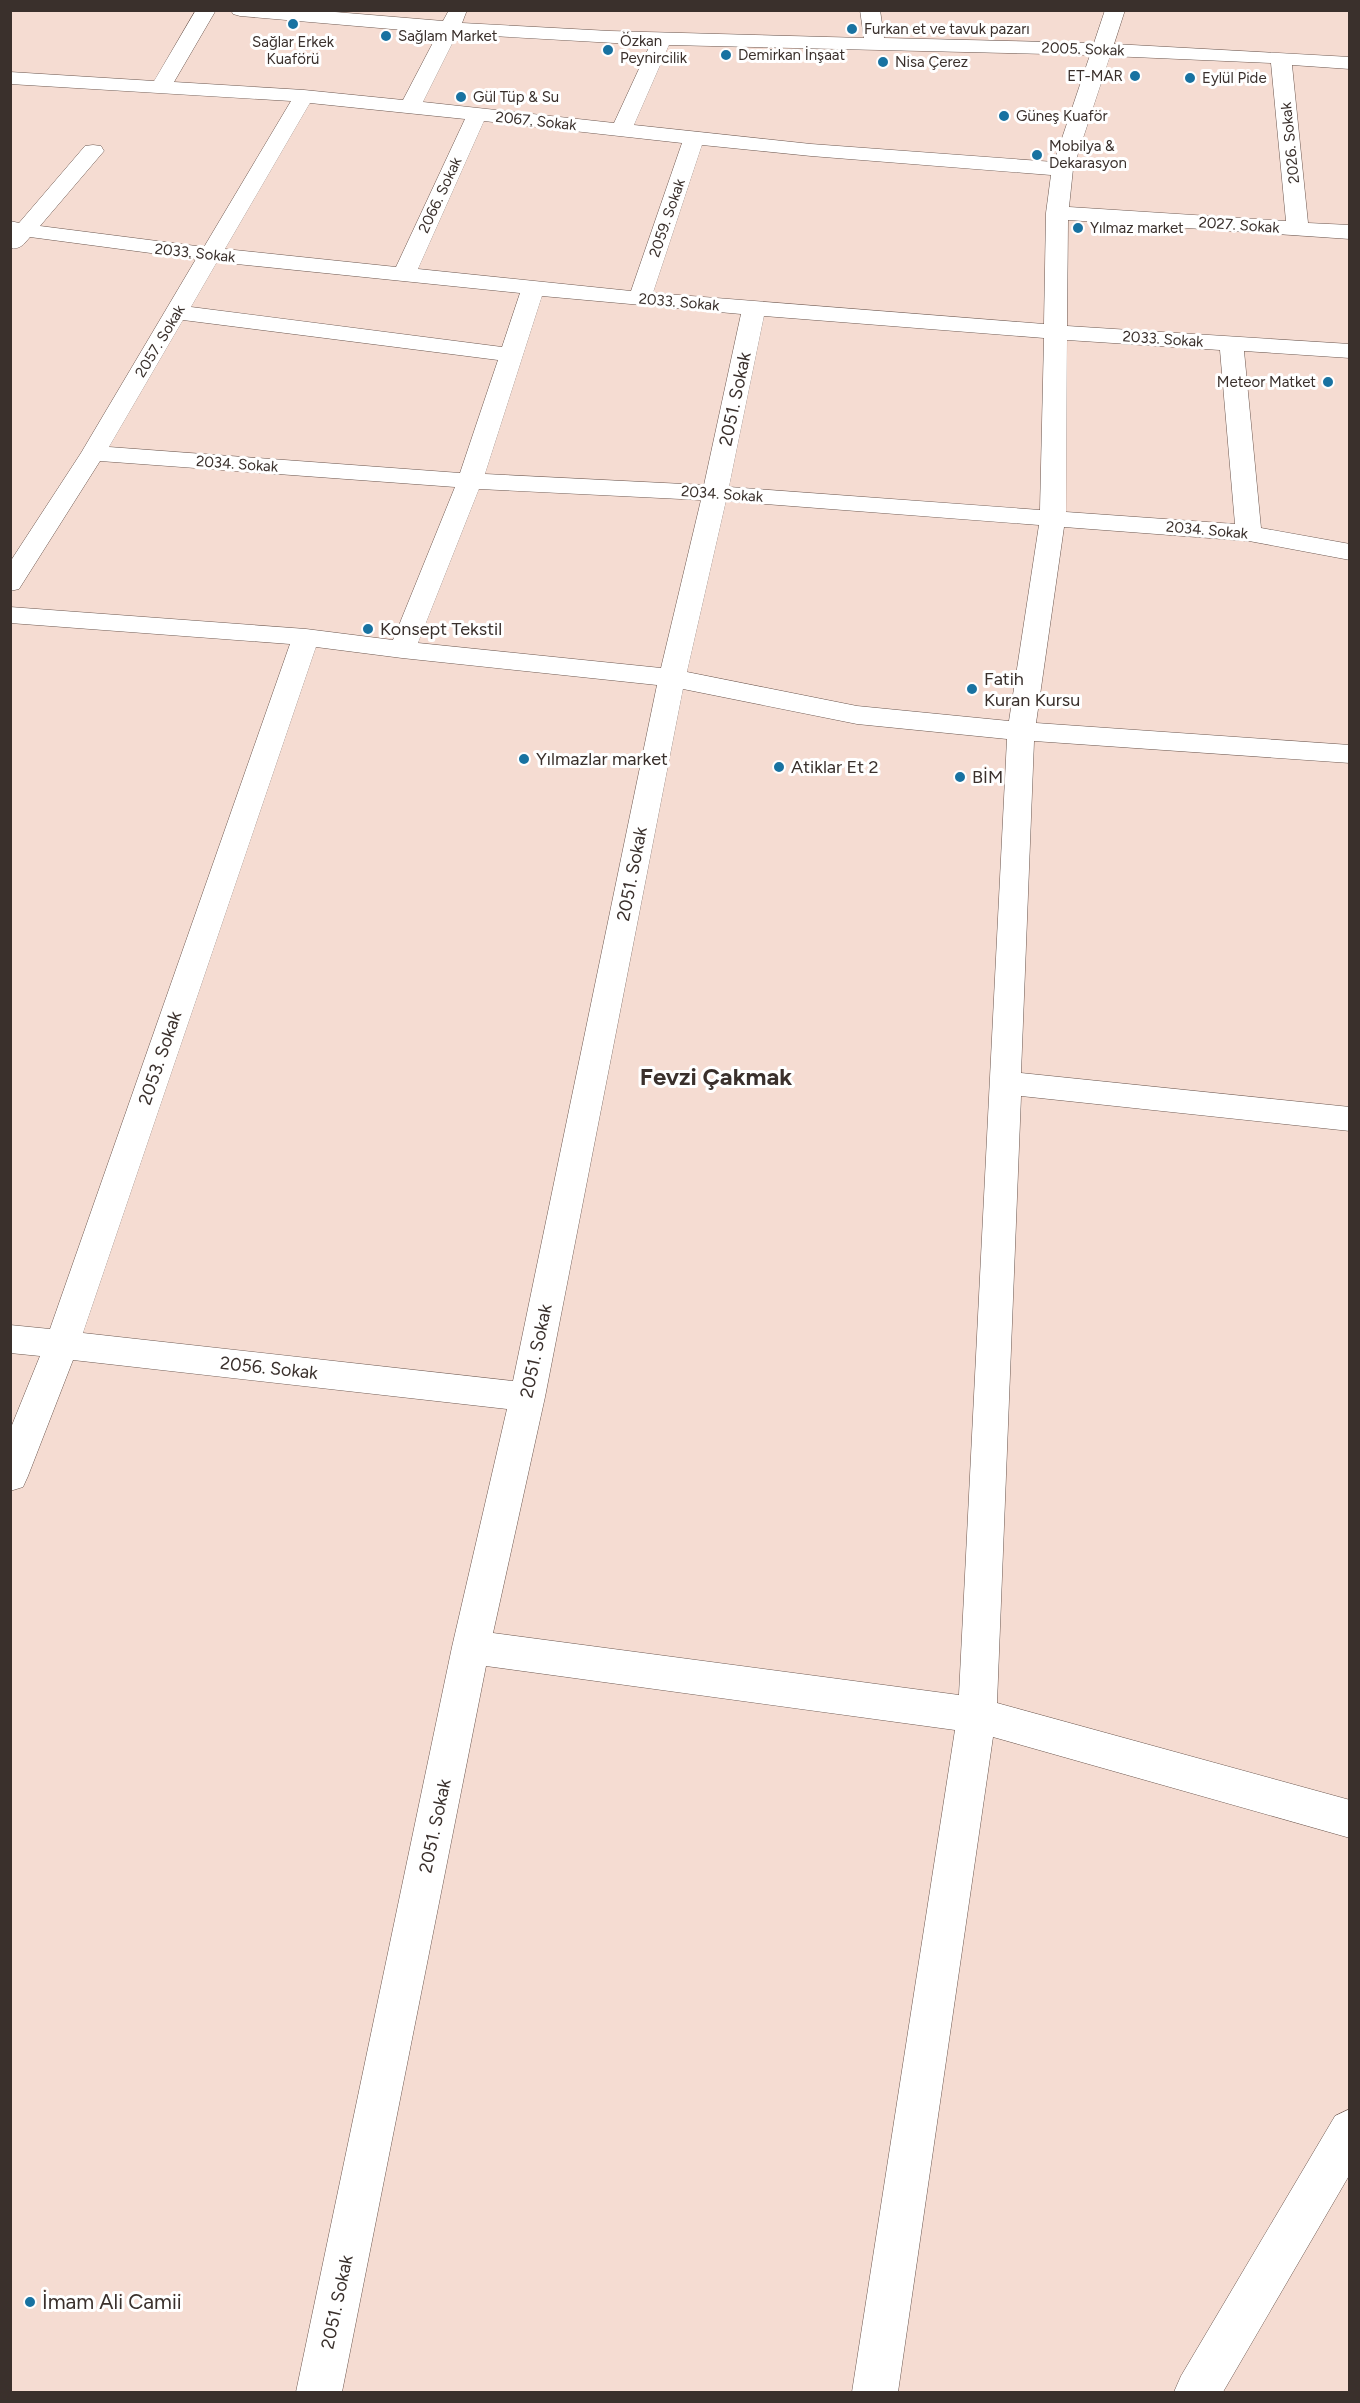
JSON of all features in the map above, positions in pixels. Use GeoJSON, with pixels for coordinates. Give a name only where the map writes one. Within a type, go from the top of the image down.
{"type":"FeatureCollection","features":[{"type":"Feature","properties":{"kind":"street"},"geometry":{"type":"LineString","coordinates":[[160,88],[206,10]]}},
{"type":"Feature","properties":{"kind":"street","name":"2005. Sokak"},"geometry":{"type":"LineString","coordinates":[[240,10],[448,28],[662,39],[1103,49],[1350,63]]}},
{"type":"Feature","properties":{"kind":"street"},"geometry":{"type":"LineString","coordinates":[[410,107],[458,10]]}},
{"type":"Feature","properties":{"kind":"street"},"geometry":{"type":"LineString","coordinates":[[870,10],[875,44]]}},
{"type":"Feature","properties":{"kind":"street"},"geometry":{"type":"LineString","coordinates":[[875,2392],[977,1715],[1021,731],[1053,518],[1057,213],[1062,169],[1115,10]]}},
{"type":"Feature","properties":{"kind":"street"},"geometry":{"type":"LineString","coordinates":[[621,130],[662,39]]}},
{"type":"Feature","properties":{"kind":"street","name":"2026. Sokak"},"geometry":{"type":"LineString","coordinates":[[1281,58],[1298,228]]}},
{"type":"Feature","properties":{"kind":"street","name":"2067. Sokak"},"geometry":{"type":"LineString","coordinates":[[10,78],[304,96],[811,150],[1062,169]]}},
{"type":"Feature","properties":{"kind":"street","name":"2057. Sokak"},"geometry":{"type":"LineString","coordinates":[[10,583],[93,453],[304,96]]}},
{"type":"Feature","properties":{"kind":"street","name":"2066. Sokak"},"geometry":{"type":"LineString","coordinates":[[404,275],[477,115]]}},
{"type":"Feature","properties":{"kind":"street","name":"2059. Sokak"},"geometry":{"type":"LineString","coordinates":[[640,299],[694,137]]}},
{"type":"Feature","properties":{"kind":"street"},"geometry":{"type":"LineString","coordinates":[[16,234],[93,151]]}},
{"type":"Feature","properties":{"kind":"street","name":"2027. Sokak"},"geometry":{"type":"LineString","coordinates":[[1057,213],[1350,232]]}},
{"type":"Feature","properties":{"kind":"street","name":"2033. Sokak"},"geometry":{"type":"LineString","coordinates":[[16,234],[754,309],[1350,351]]}},
{"type":"Feature","properties":{"kind":"street"},"geometry":{"type":"LineString","coordinates":[[402,650],[470,481],[533,288]]}},
{"type":"Feature","properties":{"kind":"street","name":"2051. Sokak"},"geometry":{"type":"LineString","coordinates":[[319,2392],[471,1647],[527,1397],[672,678],[715,493],[754,309]]}},
{"type":"Feature","properties":{"kind":"street"},"geometry":{"type":"LineString","coordinates":[[177,312],[512,355]]}},
{"type":"Feature","properties":{"kind":"street"},"geometry":{"type":"LineString","coordinates":[[1231,344],[1249,533]]}},
{"type":"Feature","properties":{"kind":"street","name":"2034. Sokak"},"geometry":{"type":"LineString","coordinates":[[93,453],[470,481],[715,493],[1249,533],[1350,552]]}},
{"type":"Feature","properties":{"kind":"street"},"geometry":{"type":"LineString","coordinates":[[10,615],[306,637],[402,650],[672,678],[857,715],[1021,731],[1350,754]]}},
{"type":"Feature","properties":{"kind":"street","name":"2053. Sokak"},"geometry":{"type":"LineString","coordinates":[[10,1476],[62,1345],[306,637]]}},
{"type":"Feature","properties":{"kind":"street"},"geometry":{"type":"LineString","coordinates":[[1005,1083],[1350,1119]]}},
{"type":"Feature","properties":{"kind":"street","name":"2056. Sokak"},"geometry":{"type":"LineString","coordinates":[[10,1339],[527,1397]]}},
{"type":"Feature","properties":{"kind":"street"},"geometry":{"type":"LineString","coordinates":[[471,1647],[977,1715],[1350,1819]]}},
{"type":"Feature","properties":{"kind":"street"},"geometry":{"type":"LineString","coordinates":[[1197,2392],[1348,2138]]}},
{"type":"Feature","properties":{"kind":"place","name":"Sağlar Erkek Kuaförü"},"geometry":{"type":"Point","coordinates":[293,24]}},
{"type":"Feature","properties":{"kind":"place","name":"Furkan et ve tavuk pazarı"},"geometry":{"type":"Point","coordinates":[852,29]}},
{"type":"Feature","properties":{"kind":"place","name":"Sağlam Market"},"geometry":{"type":"Point","coordinates":[386,36]}},
{"type":"Feature","properties":{"kind":"place","name":"Özkan Peynircilik"},"geometry":{"type":"Point","coordinates":[608,50]}},
{"type":"Feature","properties":{"kind":"place","name":"Demirkan İnşaat"},"geometry":{"type":"Point","coordinates":[726,55]}},
{"type":"Feature","properties":{"kind":"place","name":"Nisa Çerez"},"geometry":{"type":"Point","coordinates":[883,62]}},
{"type":"Feature","properties":{"kind":"place","name":"ET-MAR"},"geometry":{"type":"Point","coordinates":[1135,76]}},
{"type":"Feature","properties":{"kind":"place","name":"Eylül Pide"},"geometry":{"type":"Point","coordinates":[1190,78]}},
{"type":"Feature","properties":{"kind":"place","name":"Gül Tüp & Su"},"geometry":{"type":"Point","coordinates":[461,97]}},
{"type":"Feature","properties":{"kind":"place","name":"Güneş Kuaför"},"geometry":{"type":"Point","coordinates":[1004,116]}},
{"type":"Feature","properties":{"kind":"place","name":"Mobilya & Dekarasyon"},"geometry":{"type":"Point","coordinates":[1037,155]}},
{"type":"Feature","properties":{"kind":"place","name":"Yılmaz market"},"geometry":{"type":"Point","coordinates":[1078,228]}},
{"type":"Feature","properties":{"kind":"place","name":"Meteor Matket"},"geometry":{"type":"Point","coordinates":[1328,382]}},
{"type":"Feature","properties":{"kind":"place","name":"Konsept Tekstil"},"geometry":{"type":"Point","coordinates":[368,629]}},
{"type":"Feature","properties":{"kind":"place","name":"Fatih Kuran Kursu"},"geometry":{"type":"Point","coordinates":[972,689]}},
{"type":"Feature","properties":{"kind":"place","name":"Yılmazlar market"},"geometry":{"type":"Point","coordinates":[524,759]}},
{"type":"Feature","properties":{"kind":"place","name":"Atiklar Et 2"},"geometry":{"type":"Point","coordinates":[779,767]}},
{"type":"Feature","properties":{"kind":"place","name":"BİM"},"geometry":{"type":"Point","coordinates":[960,777]}},
{"type":"Feature","properties":{"kind":"place","name":"İmam Ali Camii"},"geometry":{"type":"Point","coordinates":[30,2302]}},
{"type":"Feature","properties":{"kind":"district","name":"Fevzi Çakmak"},"geometry":{"type":"Point","coordinates":[716,1077]}}]}
